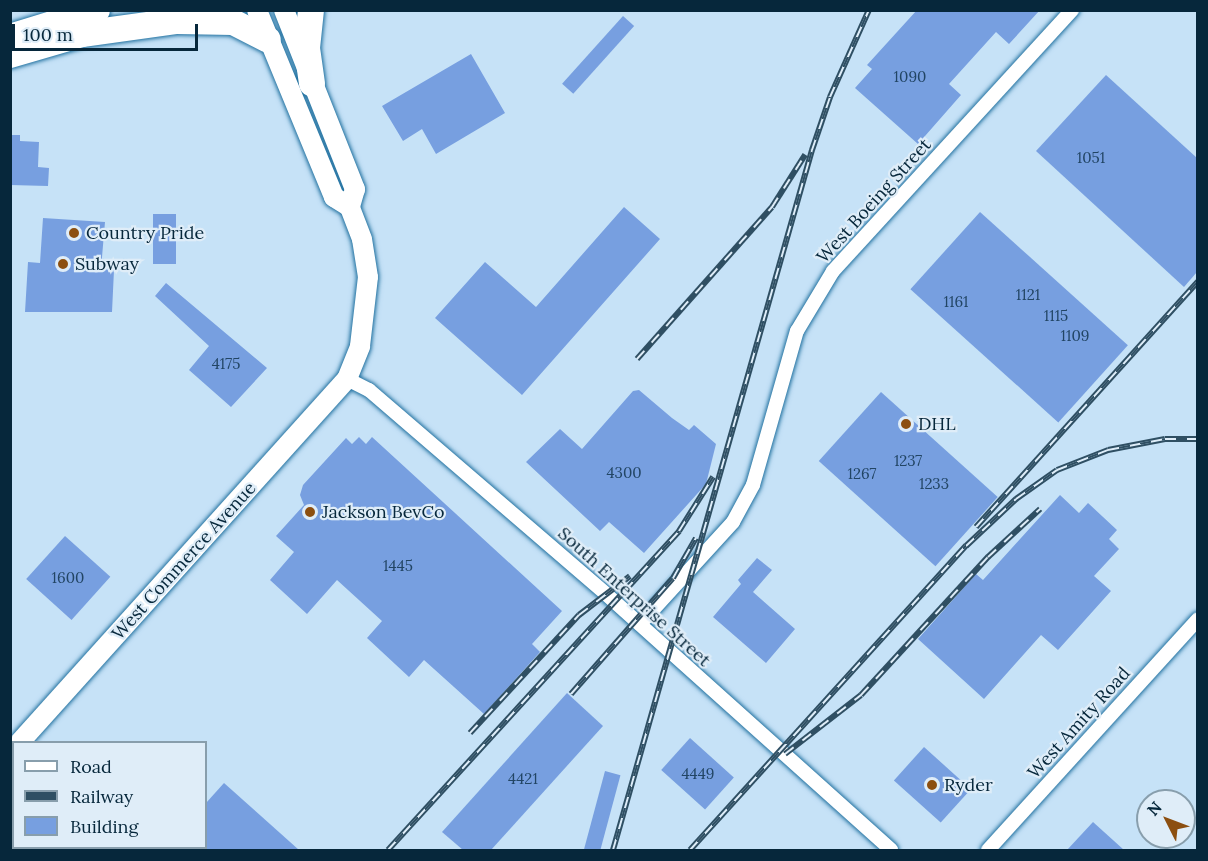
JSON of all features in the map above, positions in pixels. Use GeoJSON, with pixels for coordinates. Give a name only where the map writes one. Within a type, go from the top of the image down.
{"type":"FeatureCollection","features":[{"type":"Feature","properties":{"kind":"highway"},"geometry":{"type":"LineString","coordinates":[[10,37],[96,10]]}},
{"type":"Feature","properties":{"kind":"highway"},"geometry":{"type":"LineString","coordinates":[[311,10],[307,48],[312,84]]}},
{"type":"Feature","properties":{"kind":"highway"},"geometry":{"type":"LineString","coordinates":[[10,55],[82,34],[177,21],[233,22],[268,40]]}},
{"type":"Feature","properties":{"kind":"street"},"geometry":{"type":"LineString","coordinates":[[257,10],[334,197],[350,207],[356,189],[284,10]]}},
{"type":"Feature","properties":{"kind":"street","name":"West Boeing Street"},"geometry":{"type":"LineString","coordinates":[[639,624],[733,522],[753,485],[797,331],[833,271],[1072,10]]}},
{"type":"Feature","properties":{"kind":"street","name":"West Commerce Avenue"},"geometry":{"type":"LineString","coordinates":[[21,741],[347,378],[360,346],[368,277],[362,239],[350,207]]}},
{"type":"Feature","properties":{"kind":"street","name":"South Enterprise Street"},"geometry":{"type":"LineString","coordinates":[[347,378],[369,390],[639,624],[891,850]]}},
{"type":"Feature","properties":{"kind":"street","name":"West Amity Road"},"geometry":{"type":"LineString","coordinates":[[988,850],[1197,620]]}},
{"type":"Feature","properties":{"kind":"building"},"geometry":{"type":"Polygon","coordinates":[[[917,10],[1040,10],[1009,44],[996,32],[949,84],[961,95],[918,144],[855,88],[872,69],[867,65],[917,10]]]}},
{"type":"Feature","properties":{"kind":"building"},"geometry":{"type":"Polygon","coordinates":[[[623,16],[634,26],[573,94],[562,84],[623,16]]]}},
{"type":"Feature","properties":{"kind":"building"},"geometry":{"type":"Polygon","coordinates":[[[471,54],[505,113],[436,154],[422,129],[403,141],[382,106],[471,54]]]}},
{"type":"Feature","properties":{"kind":"building"},"geometry":{"type":"Polygon","coordinates":[[[1106,75],[1197,158],[1197,272],[1184,287],[1036,151],[1106,75]]]}},
{"type":"Feature","properties":{"kind":"building"},"geometry":{"type":"Polygon","coordinates":[[[10,135],[20,135],[20,141],[39,142],[38,167],[49,168],[48,186],[10,185],[10,135]]]}},
{"type":"Feature","properties":{"kind":"building"},"geometry":{"type":"Polygon","coordinates":[[[624,207],[660,239],[522,395],[435,318],[485,262],[536,307],[624,207]]]}},
{"type":"Feature","properties":{"kind":"building"},"geometry":{"type":"Polygon","coordinates":[[[980,212],[1128,345],[1058,422],[910,289],[980,212]]]}},
{"type":"Feature","properties":{"kind":"building"},"geometry":{"type":"Polygon","coordinates":[[[153,214],[176,214],[176,264],[153,264],[153,214]]]}},
{"type":"Feature","properties":{"kind":"building"},"geometry":{"type":"Polygon","coordinates":[[[43,218],[105,222],[101,269],[114,270],[112,312],[25,312],[28,262],[40,263],[43,218]]]}},
{"type":"Feature","properties":{"kind":"building"},"geometry":{"type":"Polygon","coordinates":[[[166,283],[267,368],[231,407],[189,370],[209,346],[155,296],[166,283]]]}},
{"type":"Feature","properties":{"kind":"building"},"geometry":{"type":"Polygon","coordinates":[[[639,390],[689,430],[694,425],[716,444],[706,484],[644,553],[609,522],[600,531],[526,462],[560,429],[582,449],[633,391],[639,390]]]}},
{"type":"Feature","properties":{"kind":"building"},"geometry":{"type":"Polygon","coordinates":[[[881,392],[998,497],[935,566],[819,461],[881,392]]]}},
{"type":"Feature","properties":{"kind":"building"},"geometry":{"type":"Polygon","coordinates":[[[359,437],[366,444],[372,437],[562,611],[532,644],[540,652],[484,714],[424,660],[409,677],[367,638],[382,621],[337,580],[307,614],[270,580],[294,552],[276,536],[304,505],[300,495],[303,485],[346,438],[352,444],[359,437]]]}},
{"type":"Feature","properties":{"kind":"building"},"geometry":{"type":"Polygon","coordinates":[[[1060,495],[1079,513],[1088,503],[1117,530],[1109,539],[1119,549],[1094,576],[1111,591],[1058,650],[1041,635],[984,699],[918,639],[976,574],[983,580],[1060,495]]]}},
{"type":"Feature","properties":{"kind":"building"},"geometry":{"type":"Polygon","coordinates":[[[65,536],[110,577],[72,620],[26,579],[65,536]]]}},
{"type":"Feature","properties":{"kind":"building"},"geometry":{"type":"Polygon","coordinates":[[[757,558],[772,570],[753,592],[795,629],[766,663],[713,617],[741,584],[738,580],[757,558]]]}},
{"type":"Feature","properties":{"kind":"building"},"geometry":{"type":"Polygon","coordinates":[[[567,693],[603,726],[491,850],[463,850],[442,832],[567,693]]]}},
{"type":"Feature","properties":{"kind":"building"},"geometry":{"type":"Polygon","coordinates":[[[690,738],[734,777],[705,809],[661,770],[690,738]]]}},
{"type":"Feature","properties":{"kind":"building","name":"Ryder"},"geometry":{"type":"Polygon","coordinates":[[[924,747],[971,789],[941,823],[894,780],[924,747]]]}},
{"type":"Feature","properties":{"kind":"building"},"geometry":{"type":"Polygon","coordinates":[[[605,771],[620,775],[600,850],[584,850],[605,771]]]}},
{"type":"Feature","properties":{"kind":"building"},"geometry":{"type":"Polygon","coordinates":[[[224,783],[299,850],[206,850],[207,802],[224,783]]]}},
{"type":"Feature","properties":{"kind":"building"},"geometry":{"type":"Polygon","coordinates":[[[1093,822],[1124,850],[1067,850],[1093,822]]]}},
{"type":"Feature","properties":{"kind":"railway"},"geometry":{"type":"LineString","coordinates":[[613,850],[812,150],[830,97],[869,10]]}},
{"type":"Feature","properties":{"kind":"railway"},"geometry":{"type":"LineString","coordinates":[[637,359],[772,207],[805,155]]}},
{"type":"Feature","properties":{"kind":"railway"},"geometry":{"type":"LineString","coordinates":[[976,527],[1198,281]]}},
{"type":"Feature","properties":{"kind":"railway"},"geometry":{"type":"LineString","coordinates":[[690,850],[966,546],[1016,499],[1057,470],[1108,450],[1165,439],[1198,439]]}},
{"type":"Feature","properties":{"kind":"railway"},"geometry":{"type":"LineString","coordinates":[[388,850],[679,531],[713,477]]}},
{"type":"Feature","properties":{"kind":"railway"},"geometry":{"type":"LineString","coordinates":[[785,754],[861,695],[988,557],[1040,509]]}},
{"type":"Feature","properties":{"kind":"railway"},"geometry":{"type":"LineString","coordinates":[[571,694],[673,578],[696,538]]}},
{"type":"Feature","properties":{"kind":"railway"},"geometry":{"type":"LineString","coordinates":[[470,733],[579,615],[630,576]]}},
{"type":"Feature","properties":{"kind":"place","name":"Country Pride"},"geometry":{"type":"Point","coordinates":[74,233]}},
{"type":"Feature","properties":{"kind":"place","name":"Subway"},"geometry":{"type":"Point","coordinates":[63,264]}},
{"type":"Feature","properties":{"kind":"place","name":"DHL"},"geometry":{"type":"Point","coordinates":[906,424]}},
{"type":"Feature","properties":{"kind":"place","name":"Jackson BevCo"},"geometry":{"type":"Point","coordinates":[310,512]}},
{"type":"Feature","properties":{"kind":"place","name":"Ryder"},"geometry":{"type":"Point","coordinates":[932,785]}}]}
